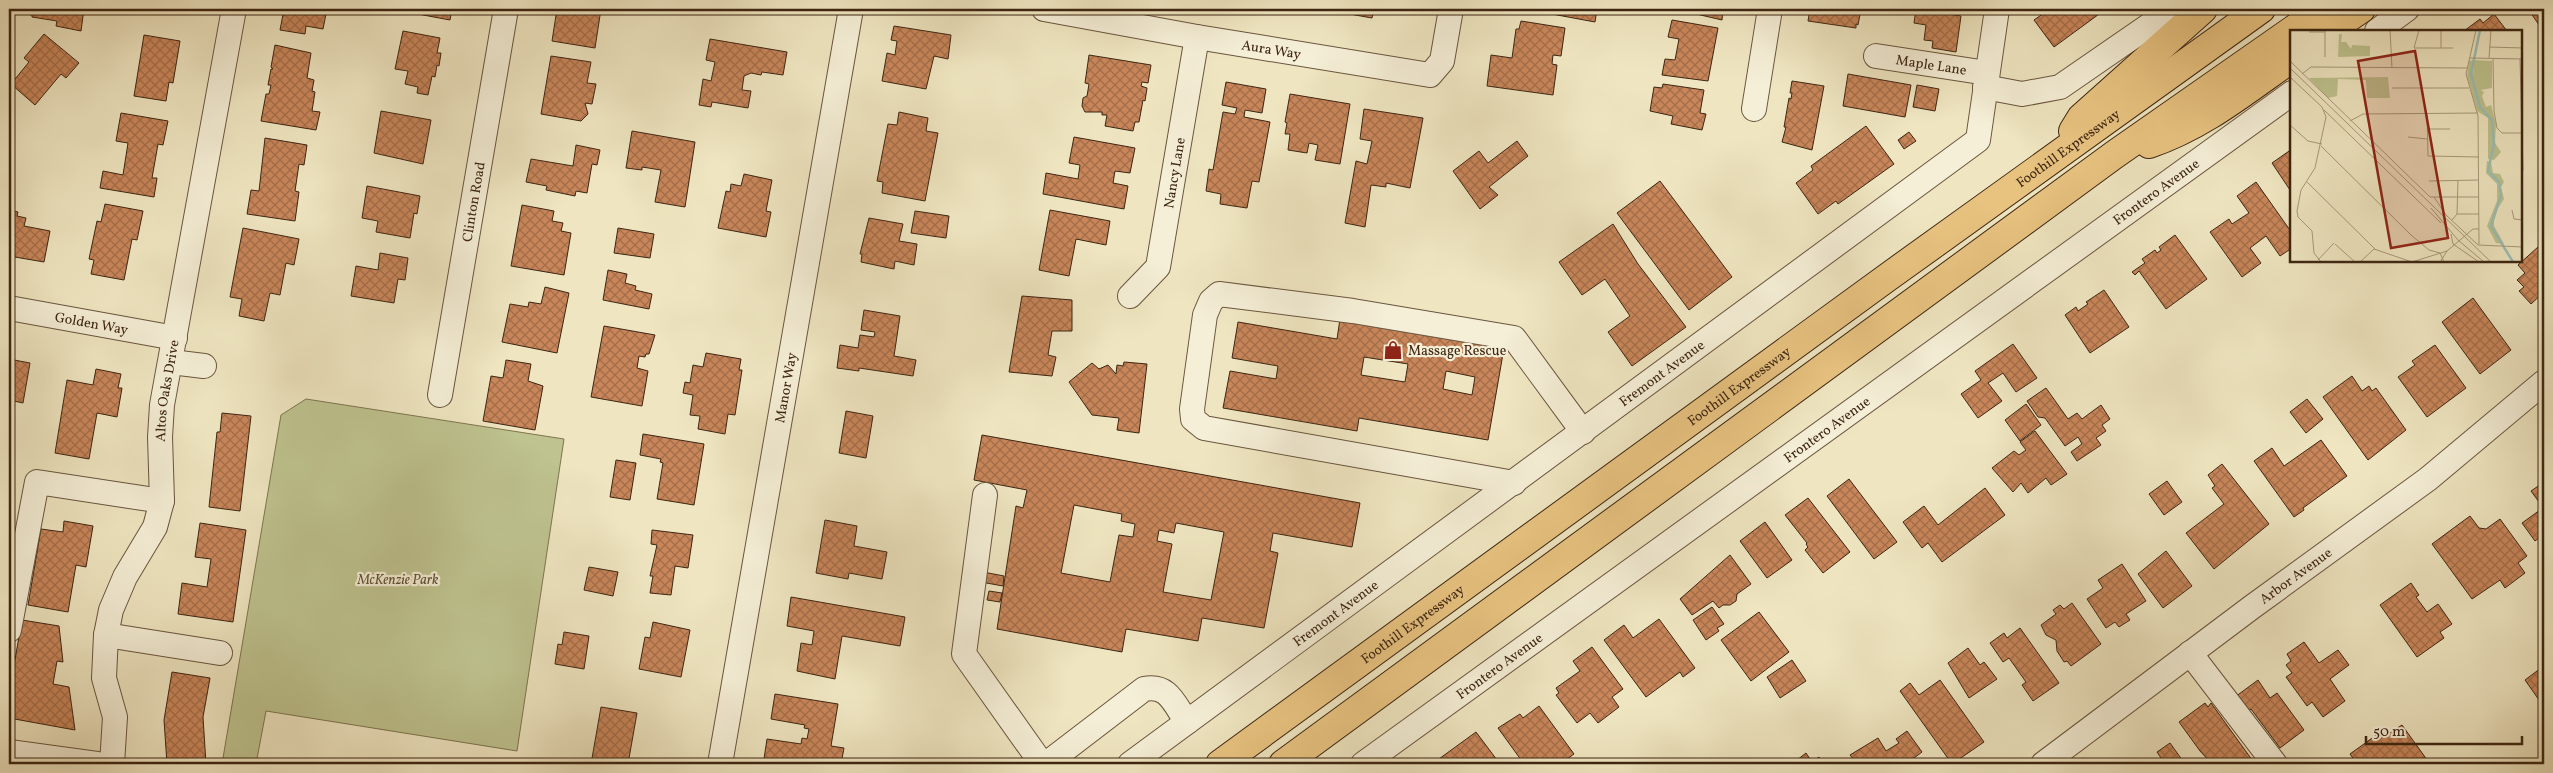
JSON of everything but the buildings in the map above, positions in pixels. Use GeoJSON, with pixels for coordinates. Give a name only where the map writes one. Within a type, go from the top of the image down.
{"type":"FeatureCollection","features":[{"type":"Feature","properties":{"kind":"highway"},"geometry":{"type":"LineString","coordinates":[[2059,155],[2081,118],[2202,9]]}},
{"type":"Feature","properties":{"kind":"highway","name":"Foothill Expressway"},"geometry":{"type":"LineString","coordinates":[[1220,764],[1888,276],[2261,9]]}},
{"type":"Feature","properties":{"kind":"highway"},"geometry":{"type":"LineString","coordinates":[[2293,30],[2323,9]]}},
{"type":"Feature","properties":{"kind":"highway"},"geometry":{"type":"LineString","coordinates":[[2330,30],[2361,9]]}},
{"type":"Feature","properties":{"kind":"highway"},"geometry":{"type":"LineString","coordinates":[[1283,764],[2114,156],[2290,32]]}},
{"type":"Feature","properties":{"kind":"highway"},"geometry":{"type":"LineString","coordinates":[[2114,156],[2171,137],[2208,117],[2290,59]]}},
{"type":"Feature","properties":{"kind":"street","name":"Altos Oaks Drive"},"geometry":{"type":"LineString","coordinates":[[112,764],[116,717],[104,678],[106,635],[111,610],[125,577],[155,527],[162,501],[160,437],[162,404],[234,9]]}},
{"type":"Feature","properties":{"kind":"street","name":"Clinton Road"},"geometry":{"type":"LineString","coordinates":[[440,395],[506,9]]}},
{"type":"Feature","properties":{"kind":"street","name":"Manor Way"},"geometry":{"type":"LineString","coordinates":[[720,764],[851,9]]}},
{"type":"Feature","properties":{"kind":"street","name":"Aura Way"},"geometry":{"type":"LineString","coordinates":[[1056,10],[1197,37],[1430,74],[1442,61],[1451,9]]}},
{"type":"Feature","properties":{"kind":"street"},"geometry":{"type":"LineString","coordinates":[[1754,109],[1770,9]]}},
{"type":"Feature","properties":{"kind":"street","name":"Fremont Avenue"},"geometry":{"type":"LineString","coordinates":[[1130,764],[1978,140],[1997,9]]}},
{"type":"Feature","properties":{"kind":"street"},"geometry":{"type":"LineString","coordinates":[[1986,80],[2022,94],[2060,87],[2173,9]]}},
{"type":"Feature","properties":{"kind":"street"},"geometry":{"type":"LineString","coordinates":[[2377,30],[2407,9]]}},
{"type":"Feature","properties":{"kind":"street","name":"Nancy Lane"},"geometry":{"type":"LineString","coordinates":[[1130,296],[1158,268],[1197,37]]}},
{"type":"Feature","properties":{"kind":"street","name":"Maple Lane"},"geometry":{"type":"LineString","coordinates":[[1876,56],[1986,80]]}},
{"type":"Feature","properties":{"kind":"street","name":"Frontero Avenue"},"geometry":{"type":"LineString","coordinates":[[1363,764],[2290,94]]}},
{"type":"Feature","properties":{"kind":"street"},"geometry":{"type":"LineString","coordinates":[[1514,483],[1204,428],[1193,419],[1192,409],[1205,315],[1210,301],[1219,294],[1272,299],[1514,338],[1583,432]]}},
{"type":"Feature","properties":{"kind":"street","name":"Golden Way"},"geometry":{"type":"LineString","coordinates":[[9,308],[175,338]]}},
{"type":"Feature","properties":{"kind":"street"},"geometry":{"type":"LineString","coordinates":[[171,362],[204,366]]}},
{"type":"Feature","properties":{"kind":"street","name":"Arbor Avenue"},"geometry":{"type":"LineString","coordinates":[[2043,764],[2190,653],[2428,479],[2544,382]]}},
{"type":"Feature","properties":{"kind":"street"},"geometry":{"type":"LineString","coordinates":[[9,630],[37,482],[162,501]]}},
{"type":"Feature","properties":{"kind":"street"},"geometry":{"type":"LineString","coordinates":[[985,495],[964,654],[1044,764],[1144,689],[1159,688],[1166,692],[1187,722]]}},
{"type":"Feature","properties":{"kind":"street"},"geometry":{"type":"LineString","coordinates":[[106,635],[220,653]]}},
{"type":"Feature","properties":{"kind":"street"},"geometry":{"type":"LineString","coordinates":[[2190,653],[2275,764]]}},
{"type":"Feature","properties":{"kind":"street"},"geometry":{"type":"LineString","coordinates":[[9,752],[97,764]]}},
{"type":"Feature","properties":{"kind":"green space","name":"McKenzie Park"},"geometry":{"type":"Polygon","coordinates":[[[306,399],[564,439],[517,751],[266,711],[256,764],[222,764],[281,415],[306,399]]]}},
{"type":"Feature","properties":{"kind":"place","name":"Massage Rescue"},"geometry":{"type":"Point","coordinates":[1393,350]}}]}
